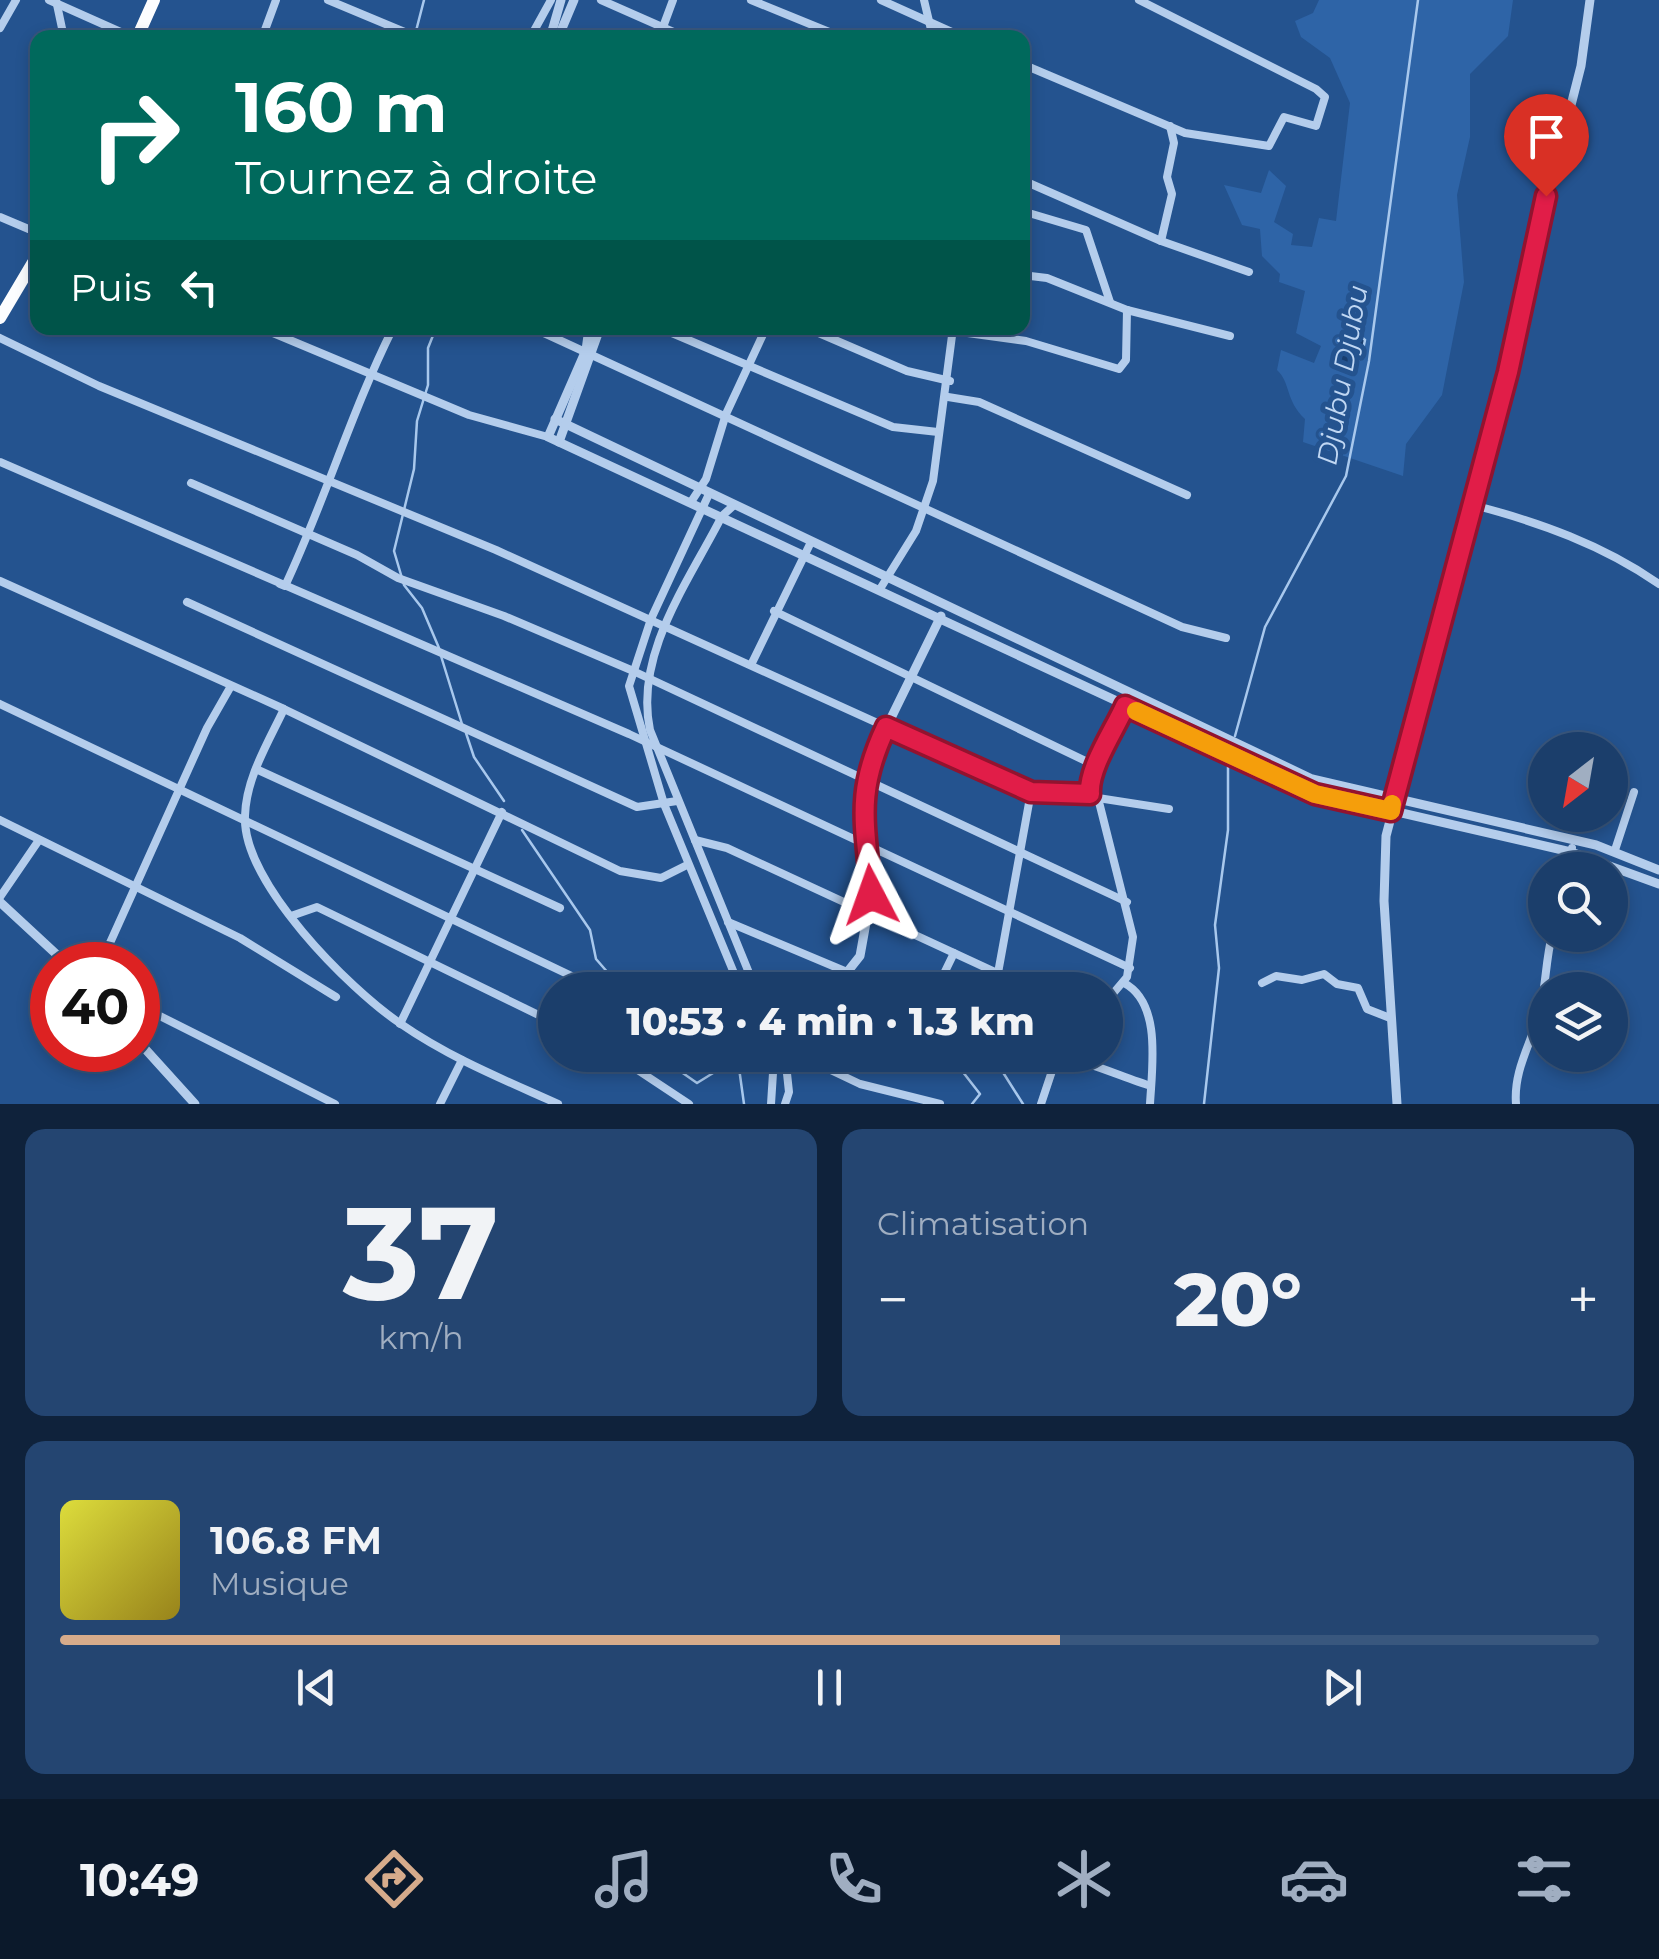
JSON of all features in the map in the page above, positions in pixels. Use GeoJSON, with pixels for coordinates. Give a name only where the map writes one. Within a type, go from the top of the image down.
{"type":"FeatureCollection","features":[{"type":"Feature","properties":{"kind":"highway"},"geometry":{"type":"LineString","coordinates":[[140,30],[154,0]]}},
{"type":"Feature","properties":{"kind":"highway"},"geometry":{"type":"LineString","coordinates":[[0,318],[30,267]]}},
{"type":"Feature","properties":{"kind":"street"},"geometry":{"type":"LineString","coordinates":[[0,28],[16,0]]}},
{"type":"Feature","properties":{"kind":"street"},"geometry":{"type":"LineString","coordinates":[[265,30],[276,0]]}},
{"type":"Feature","properties":{"kind":"street"},"geometry":{"type":"LineString","coordinates":[[328,0],[400,30]]}},
{"type":"Feature","properties":{"kind":"street"},"geometry":{"type":"LineString","coordinates":[[534,30],[551,0]]}},
{"type":"Feature","properties":{"kind":"street"},"geometry":{"type":"LineString","coordinates":[[552,30],[561,0]]}},
{"type":"Feature","properties":{"kind":"street"},"geometry":{"type":"LineString","coordinates":[[561,30],[574,0]]}},
{"type":"Feature","properties":{"kind":"street"},"geometry":{"type":"LineString","coordinates":[[601,0],[669,30]]}},
{"type":"Feature","properties":{"kind":"street"},"geometry":{"type":"LineString","coordinates":[[662,27],[673,0]]}},
{"type":"Feature","properties":{"kind":"street"},"geometry":{"type":"LineString","coordinates":[[751,0],[824,30]]}},
{"type":"Feature","properties":{"kind":"street"},"geometry":{"type":"LineString","coordinates":[[881,0],[948,30]]}},
{"type":"Feature","properties":{"kind":"street"},"geometry":{"type":"LineString","coordinates":[[924,0],[931,30]]}},
{"type":"Feature","properties":{"kind":"street"},"geometry":{"type":"LineString","coordinates":[[1030,67],[1185,134],[1268,146],[1284,118],[1316,126],[1326,97],[1256,55],[1139,0]]}},
{"type":"Feature","properties":{"kind":"street"},"geometry":{"type":"LineString","coordinates":[[1396,1104],[1384,902],[1393,797],[1474,504],[1581,66],[1590,0]]}},
{"type":"Feature","properties":{"kind":"street"},"geometry":{"type":"LineString","coordinates":[[54,1],[118,30]]}},
{"type":"Feature","properties":{"kind":"street"},"geometry":{"type":"LineString","coordinates":[[54,1],[61,30]]}},
{"type":"Feature","properties":{"kind":"street"},"geometry":{"type":"LineString","coordinates":[[1161,241],[1172,194],[1167,177],[1174,143],[1170,126]]}},
{"type":"Feature","properties":{"kind":"street"},"geometry":{"type":"LineString","coordinates":[[1030,184],[1161,241],[1250,272]]}},
{"type":"Feature","properties":{"kind":"street"},"geometry":{"type":"LineString","coordinates":[[1030,213],[1086,230],[1110,302]]}},
{"type":"Feature","properties":{"kind":"street"},"geometry":{"type":"LineString","coordinates":[[0,217],[30,230]]}},
{"type":"Feature","properties":{"kind":"street"},"geometry":{"type":"LineString","coordinates":[[1030,276],[1046,278],[1128,310],[1230,336]]}},
{"type":"Feature","properties":{"kind":"street"},"geometry":{"type":"LineString","coordinates":[[990,335],[1026,341],[1119,369],[1126,360],[1128,310]]}},
{"type":"Feature","properties":{"kind":"street"},"geometry":{"type":"LineString","coordinates":[[278,335],[482,419],[548,437],[1315,794],[1571,852],[1574,839]]}},
{"type":"Feature","properties":{"kind":"street"},"geometry":{"type":"LineString","coordinates":[[285,586],[309,536],[370,372],[388,335]]}},
{"type":"Feature","properties":{"kind":"street"},"geometry":{"type":"LineString","coordinates":[[550,335],[1182,627],[1226,638]]}},
{"type":"Feature","properties":{"kind":"street"},"geometry":{"type":"LineString","coordinates":[[548,437],[590,352],[589,335]]}},
{"type":"Feature","properties":{"kind":"street"},"geometry":{"type":"LineString","coordinates":[[558,442],[568,424],[570,406],[597,335]]}},
{"type":"Feature","properties":{"kind":"street"},"geometry":{"type":"LineString","coordinates":[[676,335],[894,427],[938,432]]}},
{"type":"Feature","properties":{"kind":"street"},"geometry":{"type":"LineString","coordinates":[[732,972],[664,804],[629,686],[631,670],[651,620],[703,508],[726,414],[763,335]]}},
{"type":"Feature","properties":{"kind":"street"},"geometry":{"type":"LineString","coordinates":[[823,335],[907,372],[950,382]]}},
{"type":"Feature","properties":{"kind":"street"},"geometry":{"type":"LineString","coordinates":[[880,589],[905,552],[933,482],[938,432],[948,397],[953,335]]}},
{"type":"Feature","properties":{"kind":"street"},"geometry":{"type":"LineString","coordinates":[[0,338],[100,386],[667,626],[1031,792],[1094,796],[1168,809]]}},
{"type":"Feature","properties":{"kind":"street"},"geometry":{"type":"LineString","coordinates":[[948,397],[979,402],[1187,496]]}},
{"type":"Feature","properties":{"kind":"street"},"geometry":{"type":"LineString","coordinates":[[534,434],[555,419]]}},
{"type":"Feature","properties":{"kind":"street"},"geometry":{"type":"LineString","coordinates":[[555,419],[1312,779],[1574,839],[1614,850],[1659,870]]}},
{"type":"Feature","properties":{"kind":"street"},"geometry":{"type":"LineString","coordinates":[[0,462],[642,740],[1130,968]]}},
{"type":"Feature","properties":{"kind":"street"},"geometry":{"type":"LineString","coordinates":[[191,482],[357,555],[402,580],[504,616],[631,670],[1126,902]]}},
{"type":"Feature","properties":{"kind":"street"},"geometry":{"type":"LineString","coordinates":[[690,502],[705,491]]}},
{"type":"Feature","properties":{"kind":"street"},"geometry":{"type":"LineString","coordinates":[[1474,504],[1533,520],[1604,551],[1659,584]]}},
{"type":"Feature","properties":{"kind":"street"},"geometry":{"type":"LineString","coordinates":[[733,506],[722,516],[667,626],[647,679],[646,710],[677,800],[749,972]]}},
{"type":"Feature","properties":{"kind":"street"},"geometry":{"type":"LineString","coordinates":[[751,664],[774,611],[812,542]]}},
{"type":"Feature","properties":{"kind":"street"},"geometry":{"type":"LineString","coordinates":[[0,582],[284,710],[633,875],[661,878],[687,865]]}},
{"type":"Feature","properties":{"kind":"street"},"geometry":{"type":"LineString","coordinates":[[187,602],[637,806],[677,800]]}},
{"type":"Feature","properties":{"kind":"street"},"geometry":{"type":"LineString","coordinates":[[728,922],[851,972],[860,956],[868,911],[864,782],[886,727],[946,607]]}},
{"type":"Feature","properties":{"kind":"street"},"geometry":{"type":"LineString","coordinates":[[774,611],[1094,765]]}},
{"type":"Feature","properties":{"kind":"street"},"geometry":{"type":"LineString","coordinates":[[111,942],[183,789],[206,728],[231,686]]}},
{"type":"Feature","properties":{"kind":"street"},"geometry":{"type":"LineString","coordinates":[[0,704],[565,972]]}},
{"type":"Feature","properties":{"kind":"street"},"geometry":{"type":"LineString","coordinates":[[1125,706],[1102,758],[1094,765],[1094,796],[1133,937],[1124,984],[1138,991],[1146,1008],[1152,1041],[1150,1104]]}},
{"type":"Feature","properties":{"kind":"street"},"geometry":{"type":"LineString","coordinates":[[284,710],[256,769],[244,818],[254,864],[291,916],[400,1024],[462,1060],[558,1104]]}},
{"type":"Feature","properties":{"kind":"street"},"geometry":{"type":"LineString","coordinates":[[1224,752],[1229,740]]}},
{"type":"Feature","properties":{"kind":"street"},"geometry":{"type":"LineString","coordinates":[[256,769],[560,908]]}},
{"type":"Feature","properties":{"kind":"street"},"geometry":{"type":"LineString","coordinates":[[998,972],[1031,792]]}},
{"type":"Feature","properties":{"kind":"street"},"geometry":{"type":"LineString","coordinates":[[1614,850],[1634,792]]}},
{"type":"Feature","properties":{"kind":"street"},"geometry":{"type":"LineString","coordinates":[[400,1024],[502,812]]}},
{"type":"Feature","properties":{"kind":"street"},"geometry":{"type":"LineString","coordinates":[[0,820],[240,938],[336,996]]}},
{"type":"Feature","properties":{"kind":"street"},"geometry":{"type":"LineString","coordinates":[[40,840],[0,899],[44,942]]}},
{"type":"Feature","properties":{"kind":"street"},"geometry":{"type":"LineString","coordinates":[[695,840],[727,848],[996,972]]}},
{"type":"Feature","properties":{"kind":"street"},"geometry":{"type":"LineString","coordinates":[[1628,873],[1659,884]]}},
{"type":"Feature","properties":{"kind":"street"},"geometry":{"type":"LineString","coordinates":[[291,916],[317,907],[538,1015]]}},
{"type":"Feature","properties":{"kind":"street"},"geometry":{"type":"LineString","coordinates":[[945,972],[954,952]]}},
{"type":"Feature","properties":{"kind":"street"},"geometry":{"type":"LineString","coordinates":[[1516,1104],[1529,1033],[1542,1005],[1550,952]]}},
{"type":"Feature","properties":{"kind":"street"},"geometry":{"type":"LineString","coordinates":[[1262,983],[1276,976],[1307,980],[1324,974],[1337,984],[1358,988],[1368,1009],[1390,1018]]}},
{"type":"Feature","properties":{"kind":"street"},"geometry":{"type":"LineString","coordinates":[[160,1016],[335,1104]]}},
{"type":"Feature","properties":{"kind":"street"},"geometry":{"type":"LineString","coordinates":[[440,1104],[462,1060]]}},
{"type":"Feature","properties":{"kind":"street"},"geometry":{"type":"LineString","coordinates":[[160,1065],[195,1104]]}},
{"type":"Feature","properties":{"kind":"street"},"geometry":{"type":"LineString","coordinates":[[641,1072],[689,1104]]}},
{"type":"Feature","properties":{"kind":"street"},"geometry":{"type":"LineString","coordinates":[[771,1072],[771,1104]]}},
{"type":"Feature","properties":{"kind":"street"},"geometry":{"type":"LineString","coordinates":[[785,1104],[788,1072]]}},
{"type":"Feature","properties":{"kind":"street"},"geometry":{"type":"LineString","coordinates":[[835,1072],[860,1084],[940,1104]]}},
{"type":"Feature","properties":{"kind":"street"},"geometry":{"type":"LineString","coordinates":[[1041,1104],[1052,1072]]}},
{"type":"Feature","properties":{"kind":"street"},"geometry":{"type":"LineString","coordinates":[[1103,1072],[1151,1086]]}},
{"type":"Feature","properties":{"kind":"shaded area"},"geometry":{"type":"Polygon","coordinates":[[[1319,0],[1513,0],[1508,36],[1470,74],[1470,137],[1457,195],[1464,282],[1442,395],[1406,444],[1403,476],[1303,442],[1305,419],[1277,370],[1281,350],[1314,363],[1321,346],[1296,333],[1305,291],[1279,282],[1280,274],[1262,256],[1260,229],[1242,225],[1224,185],[1261,193],[1269,170],[1286,186],[1274,222],[1293,234],[1291,245],[1312,247],[1319,218],[1336,221],[1350,103],[1330,58],[1301,37],[1295,21],[1313,13],[1319,0]]]}},
{"type":"Feature","properties":{"kind":"shaded area"},"geometry":{"type":"Polygon","coordinates":[[[1357,333],[1365,340],[1361,359],[1341,366],[1335,354],[1357,333]]]}},
{"type":"Feature","properties":{"kind":"waterway"},"geometry":{"type":"LineString","coordinates":[[416,30],[424,0]]}},
{"type":"Feature","properties":{"kind":"waterway","name":"Djubu Djubu"},"geometry":{"type":"LineString","coordinates":[[1235,736],[1265,627],[1346,476],[1369,361],[1418,0]]}},
{"type":"Feature","properties":{"kind":"waterway"},"geometry":{"type":"LineString","coordinates":[[433,335],[428,348],[428,385],[417,421],[414,469],[394,551],[404,585],[422,608],[439,648]]}},
{"type":"Feature","properties":{"kind":"waterway"},"geometry":{"type":"LineString","coordinates":[[441,656],[462,724]]}},
{"type":"Feature","properties":{"kind":"waterway"},"geometry":{"type":"LineString","coordinates":[[466,733],[474,757],[504,801]]}},
{"type":"Feature","properties":{"kind":"waterway","name":"Djubu Djubu"},"geometry":{"type":"LineString","coordinates":[[1204,1104],[1219,968],[1215,925],[1228,830],[1228,758]]}},
{"type":"Feature","properties":{"kind":"waterway"},"geometry":{"type":"LineString","coordinates":[[522,830],[590,930],[596,959],[607,972]]}},
{"type":"Feature","properties":{"kind":"waterway"},"geometry":{"type":"LineString","coordinates":[[681,1072],[697,1083],[715,1072]]}},
{"type":"Feature","properties":{"kind":"waterway"},"geometry":{"type":"LineString","coordinates":[[740,1072],[744,1104]]}},
{"type":"Feature","properties":{"kind":"waterway"},"geometry":{"type":"LineString","coordinates":[[963,1072],[980,1094],[972,1104]]}},
{"type":"Feature","properties":{"kind":"waterway"},"geometry":{"type":"LineString","coordinates":[[1003,1072],[1023,1104]]}},
{"type":"Feature","properties":{"kind":"slow traffic"},"geometry":{"type":"LineString","coordinates":[[1136,711],[1315,794],[1391,811],[1392,804]]}},
{"type":"Feature","properties":{"kind":"route"},"geometry":{"type":"LineString","coordinates":[[871,895],[862,802],[869,762],[886,727],[1031,792],[1090,794],[1094,765],[1102,758],[1125,706],[1315,794],[1391,811],[1508,372],[1546,196]]}}]}
